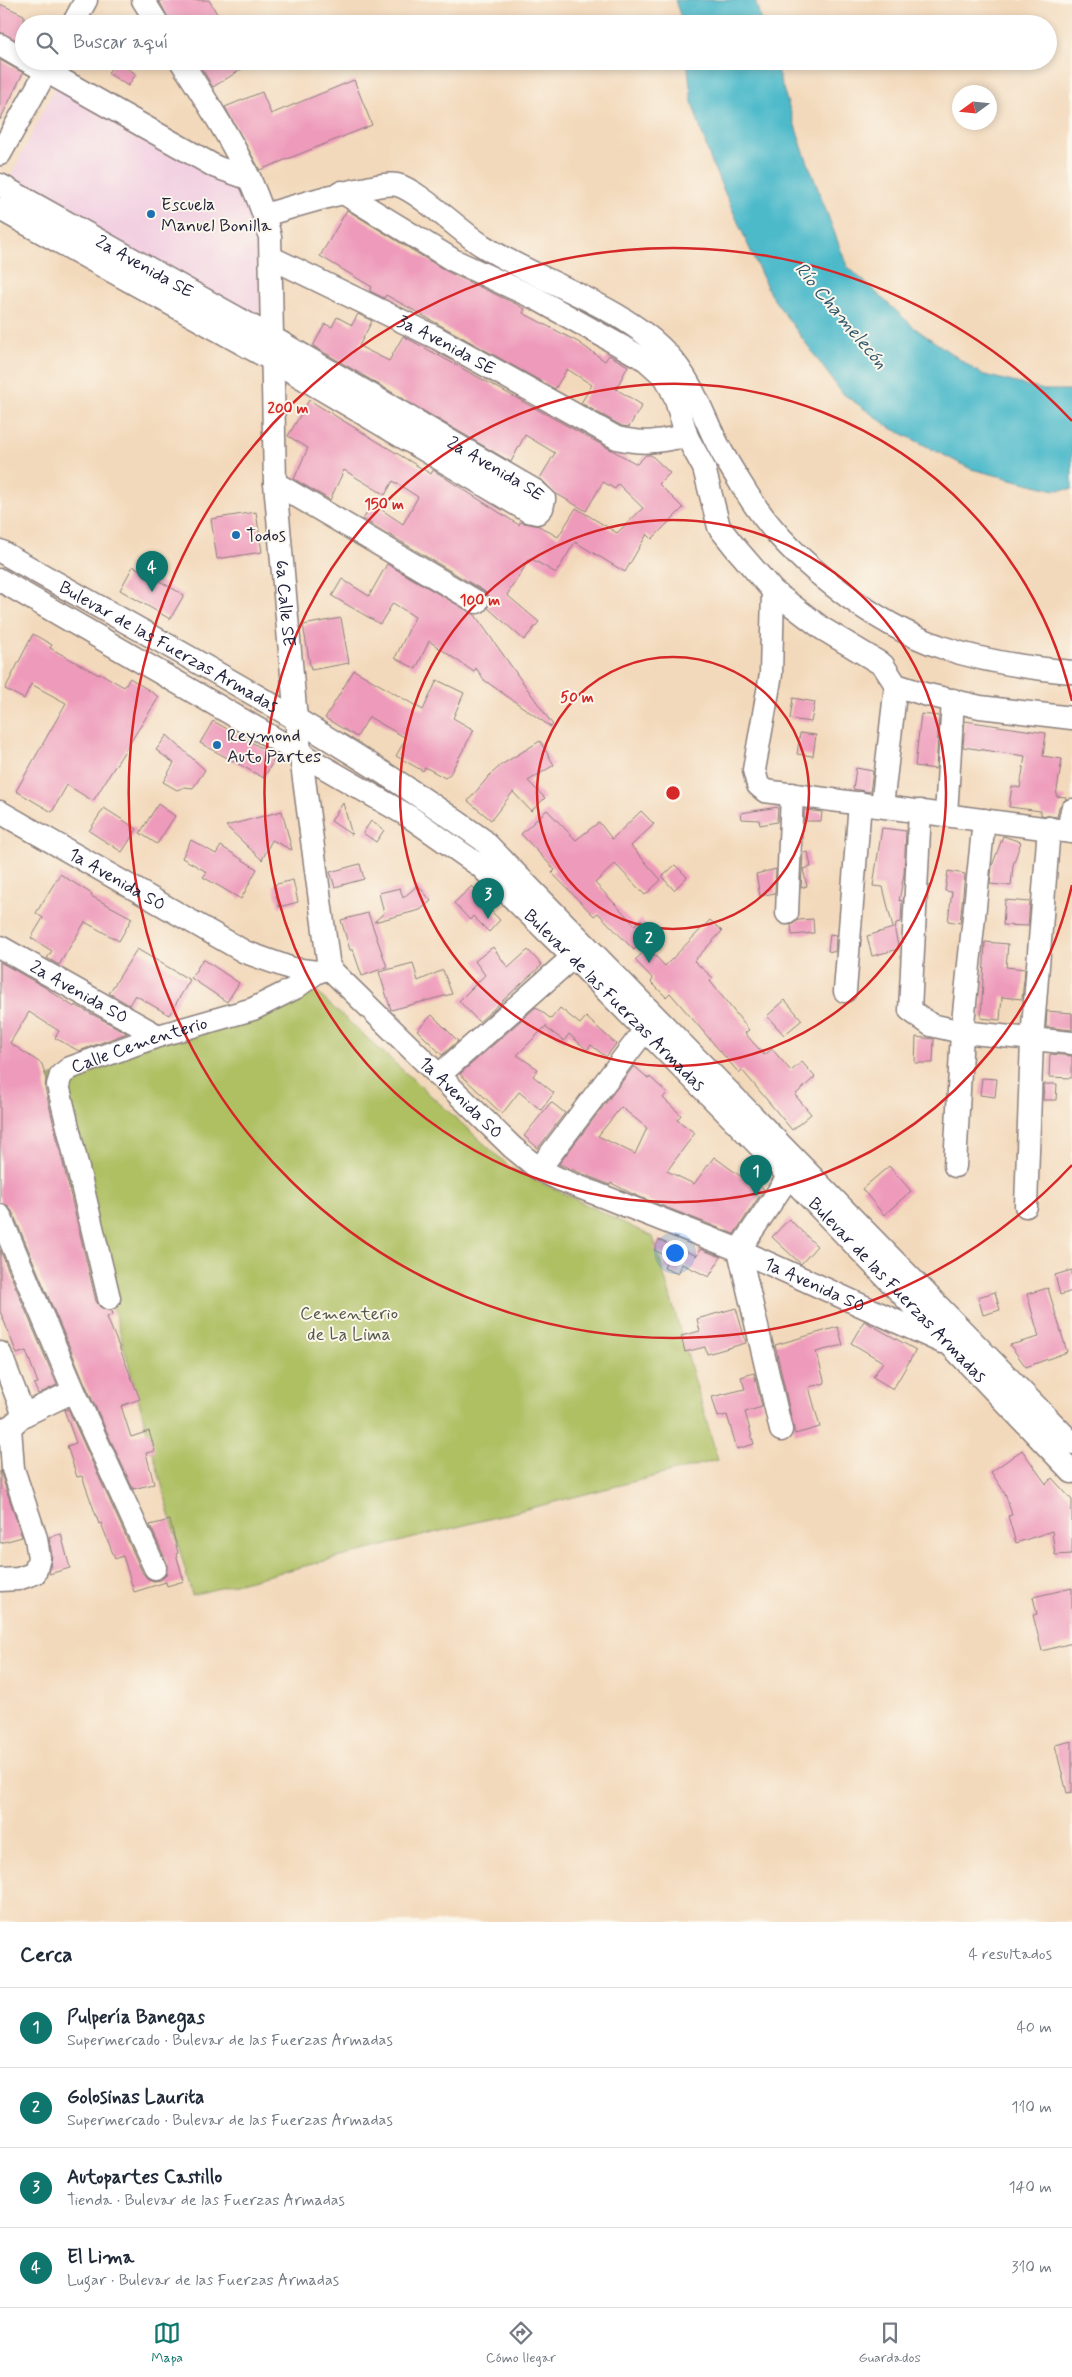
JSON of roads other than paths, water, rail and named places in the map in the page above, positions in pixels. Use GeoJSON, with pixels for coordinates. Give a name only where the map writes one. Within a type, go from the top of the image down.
{"type":"FeatureCollection","features":[{"type":"Feature","properties":{"kind":"street"},"geometry":{"type":"LineString","coordinates":[[78,15],[86,0]]}},
{"type":"Feature","properties":{"kind":"street"},"geometry":{"type":"LineString","coordinates":[[142,0],[152,15]]}},
{"type":"Feature","properties":{"kind":"street"},"geometry":{"type":"LineString","coordinates":[[0,45],[15,54]]}},
{"type":"Feature","properties":{"kind":"street"},"geometry":{"type":"LineString","coordinates":[[0,154],[40,70]]}},
{"type":"Feature","properties":{"kind":"street"},"geometry":{"type":"LineString","coordinates":[[51,70],[216,166],[250,179]]}},
{"type":"Feature","properties":{"kind":"street","name":"6a Calle SE"},"geometry":{"type":"LineString","coordinates":[[186,70],[250,179],[265,215],[272,258],[275,483],[296,719],[323,970]]}},
{"type":"Feature","properties":{"kind":"street"},"geometry":{"type":"LineString","coordinates":[[265,215],[342,192],[390,184],[409,189],[483,246],[640,331],[668,355],[693,389],[716,440],[750,498],[781,538],[824,579],[891,625],[942,648],[1009,666],[1072,672]]}},
{"type":"Feature","properties":{"kind":"street","name":"2a Avenida SE"},"geometry":{"type":"LineString","coordinates":[[0,185],[273,350],[528,511],[537,513],[542,508],[544,499],[534,490],[273,350],[0,209]]}},
{"type":"Feature","properties":{"kind":"street"},"geometry":{"type":"LineString","coordinates":[[342,192],[453,260],[537,299],[646,360],[666,378],[675,397],[688,437],[704,468],[719,527],[773,591],[823,630],[883,665],[896,685],[924,694],[980,707],[1072,718]]}},
{"type":"Feature","properties":{"kind":"street","name":"3a Avenida SE"},"geometry":{"type":"LineString","coordinates":[[272,258],[437,338],[618,438],[636,442],[688,437]]}},
{"type":"Feature","properties":{"kind":"street"},"geometry":{"type":"LineString","coordinates":[[275,483],[476,602]]}},
{"type":"Feature","properties":{"kind":"street","name":"Bulevar de las Fuerzas Armadas"},"geometry":{"type":"LineString","coordinates":[[0,551],[296,719],[425,798],[483,840],[1069,1434]]}},
{"type":"Feature","properties":{"kind":"street","name":"Bulevar de las Fuerzas Armadas"},"geometry":{"type":"LineString","coordinates":[[0,580],[410,817],[480,866],[573,957],[788,1176],[1072,1472]]}},
{"type":"Feature","properties":{"kind":"street"},"geometry":{"type":"LineString","coordinates":[[773,591],[771,674],[754,770],[758,784],[765,791],[984,820],[1065,825],[1032,1040],[1026,1206]]}},
{"type":"Feature","properties":{"kind":"street"},"geometry":{"type":"LineString","coordinates":[[845,990],[871,804],[896,685]]}},
{"type":"Feature","properties":{"kind":"street"},"geometry":{"type":"LineString","coordinates":[[946,814],[953,700]]}},
{"type":"Feature","properties":{"kind":"street"},"geometry":{"type":"LineString","coordinates":[[787,913],[792,794]]}},
{"type":"Feature","properties":{"kind":"street"},"geometry":{"type":"LineString","coordinates":[[920,811],[910,1010],[931,1025],[962,1032],[1072,1043]]}},
{"type":"Feature","properties":{"kind":"street","name":"1a Avenida SO"},"geometry":{"type":"LineString","coordinates":[[0,812],[245,952],[272,963],[323,970],[539,1169],[559,1179],[739,1250],[952,1347]]}},
{"type":"Feature","properties":{"kind":"street"},"geometry":{"type":"LineString","coordinates":[[955,1166],[962,1032],[984,820]]}},
{"type":"Feature","properties":{"kind":"street","name":"2a Avenida SO"},"geometry":{"type":"LineString","coordinates":[[0,947],[158,1036]]}},
{"type":"Feature","properties":{"kind":"street"},"geometry":{"type":"LineString","coordinates":[[438,1076],[573,957]]}},
{"type":"Feature","properties":{"kind":"street","name":"Calle Cementerio"},"geometry":{"type":"LineString","coordinates":[[108,1298],[58,1084],[62,1075],[70,1068],[158,1036],[253,1009],[295,988],[323,970]]}},
{"type":"Feature","properties":{"kind":"street"},"geometry":{"type":"LineString","coordinates":[[539,1169],[645,1030]]}},
{"type":"Feature","properties":{"kind":"street"},"geometry":{"type":"LineString","coordinates":[[781,1430],[739,1250],[788,1176]]}},
{"type":"Feature","properties":{"kind":"street"},"geometry":{"type":"LineString","coordinates":[[0,1216],[74,1391],[155,1568]]}},
{"type":"Feature","properties":{"kind":"street"},"geometry":{"type":"LineString","coordinates":[[0,1353],[11,1424],[13,1469],[36,1538],[39,1558],[35,1573],[18,1579],[0,1580]]}},
{"type":"Feature","properties":{"kind":"street"},"geometry":{"type":"LineString","coordinates":[[11,1424],[74,1391]]}},
{"type":"Feature","properties":{"kind":"water"},"geometry":{"type":"Polygon","coordinates":[[[675,0],[755,0],[759,15],[680,15],[675,0]]]}},
{"type":"Feature","properties":{"kind":"water","name":"Río Chamelecón"},"geometry":{"type":"Polygon","coordinates":[[[688,70],[777,70],[802,147],[847,266],[916,329],[981,374],[1044,390],[1072,390],[1072,489],[1055,490],[971,469],[891,428],[842,393],[770,294],[712,164],[692,102],[688,70]]]}},
{"type":"Feature","properties":{"kind":"place","name":"Escuela Manuel Bonilla"},"geometry":{"type":"Point","coordinates":[151,214]}},
{"type":"Feature","properties":{"kind":"place","name":"Todos"},"geometry":{"type":"Point","coordinates":[236,535]}},
{"type":"Feature","properties":{"kind":"place","name":"El Lima"},"geometry":{"type":"Point","coordinates":[152,592]}},
{"type":"Feature","properties":{"kind":"place","name":"Reymond Auto Partes"},"geometry":{"type":"Point","coordinates":[217,745]}},
{"type":"Feature","properties":{"kind":"place","name":"Autopartes Castillo"},"geometry":{"type":"Point","coordinates":[488,919]}},
{"type":"Feature","properties":{"kind":"place","name":"Golosinas Laurita"},"geometry":{"type":"Point","coordinates":[649,963]}},
{"type":"Feature","properties":{"kind":"place","name":"Pulpería Banegas"},"geometry":{"type":"Point","coordinates":[756,1196]}},
{"type":"Feature","properties":{"kind":"park label","name":"Cementerio de La Lima"},"geometry":{"type":"Point","coordinates":[349,1324]}}]}
